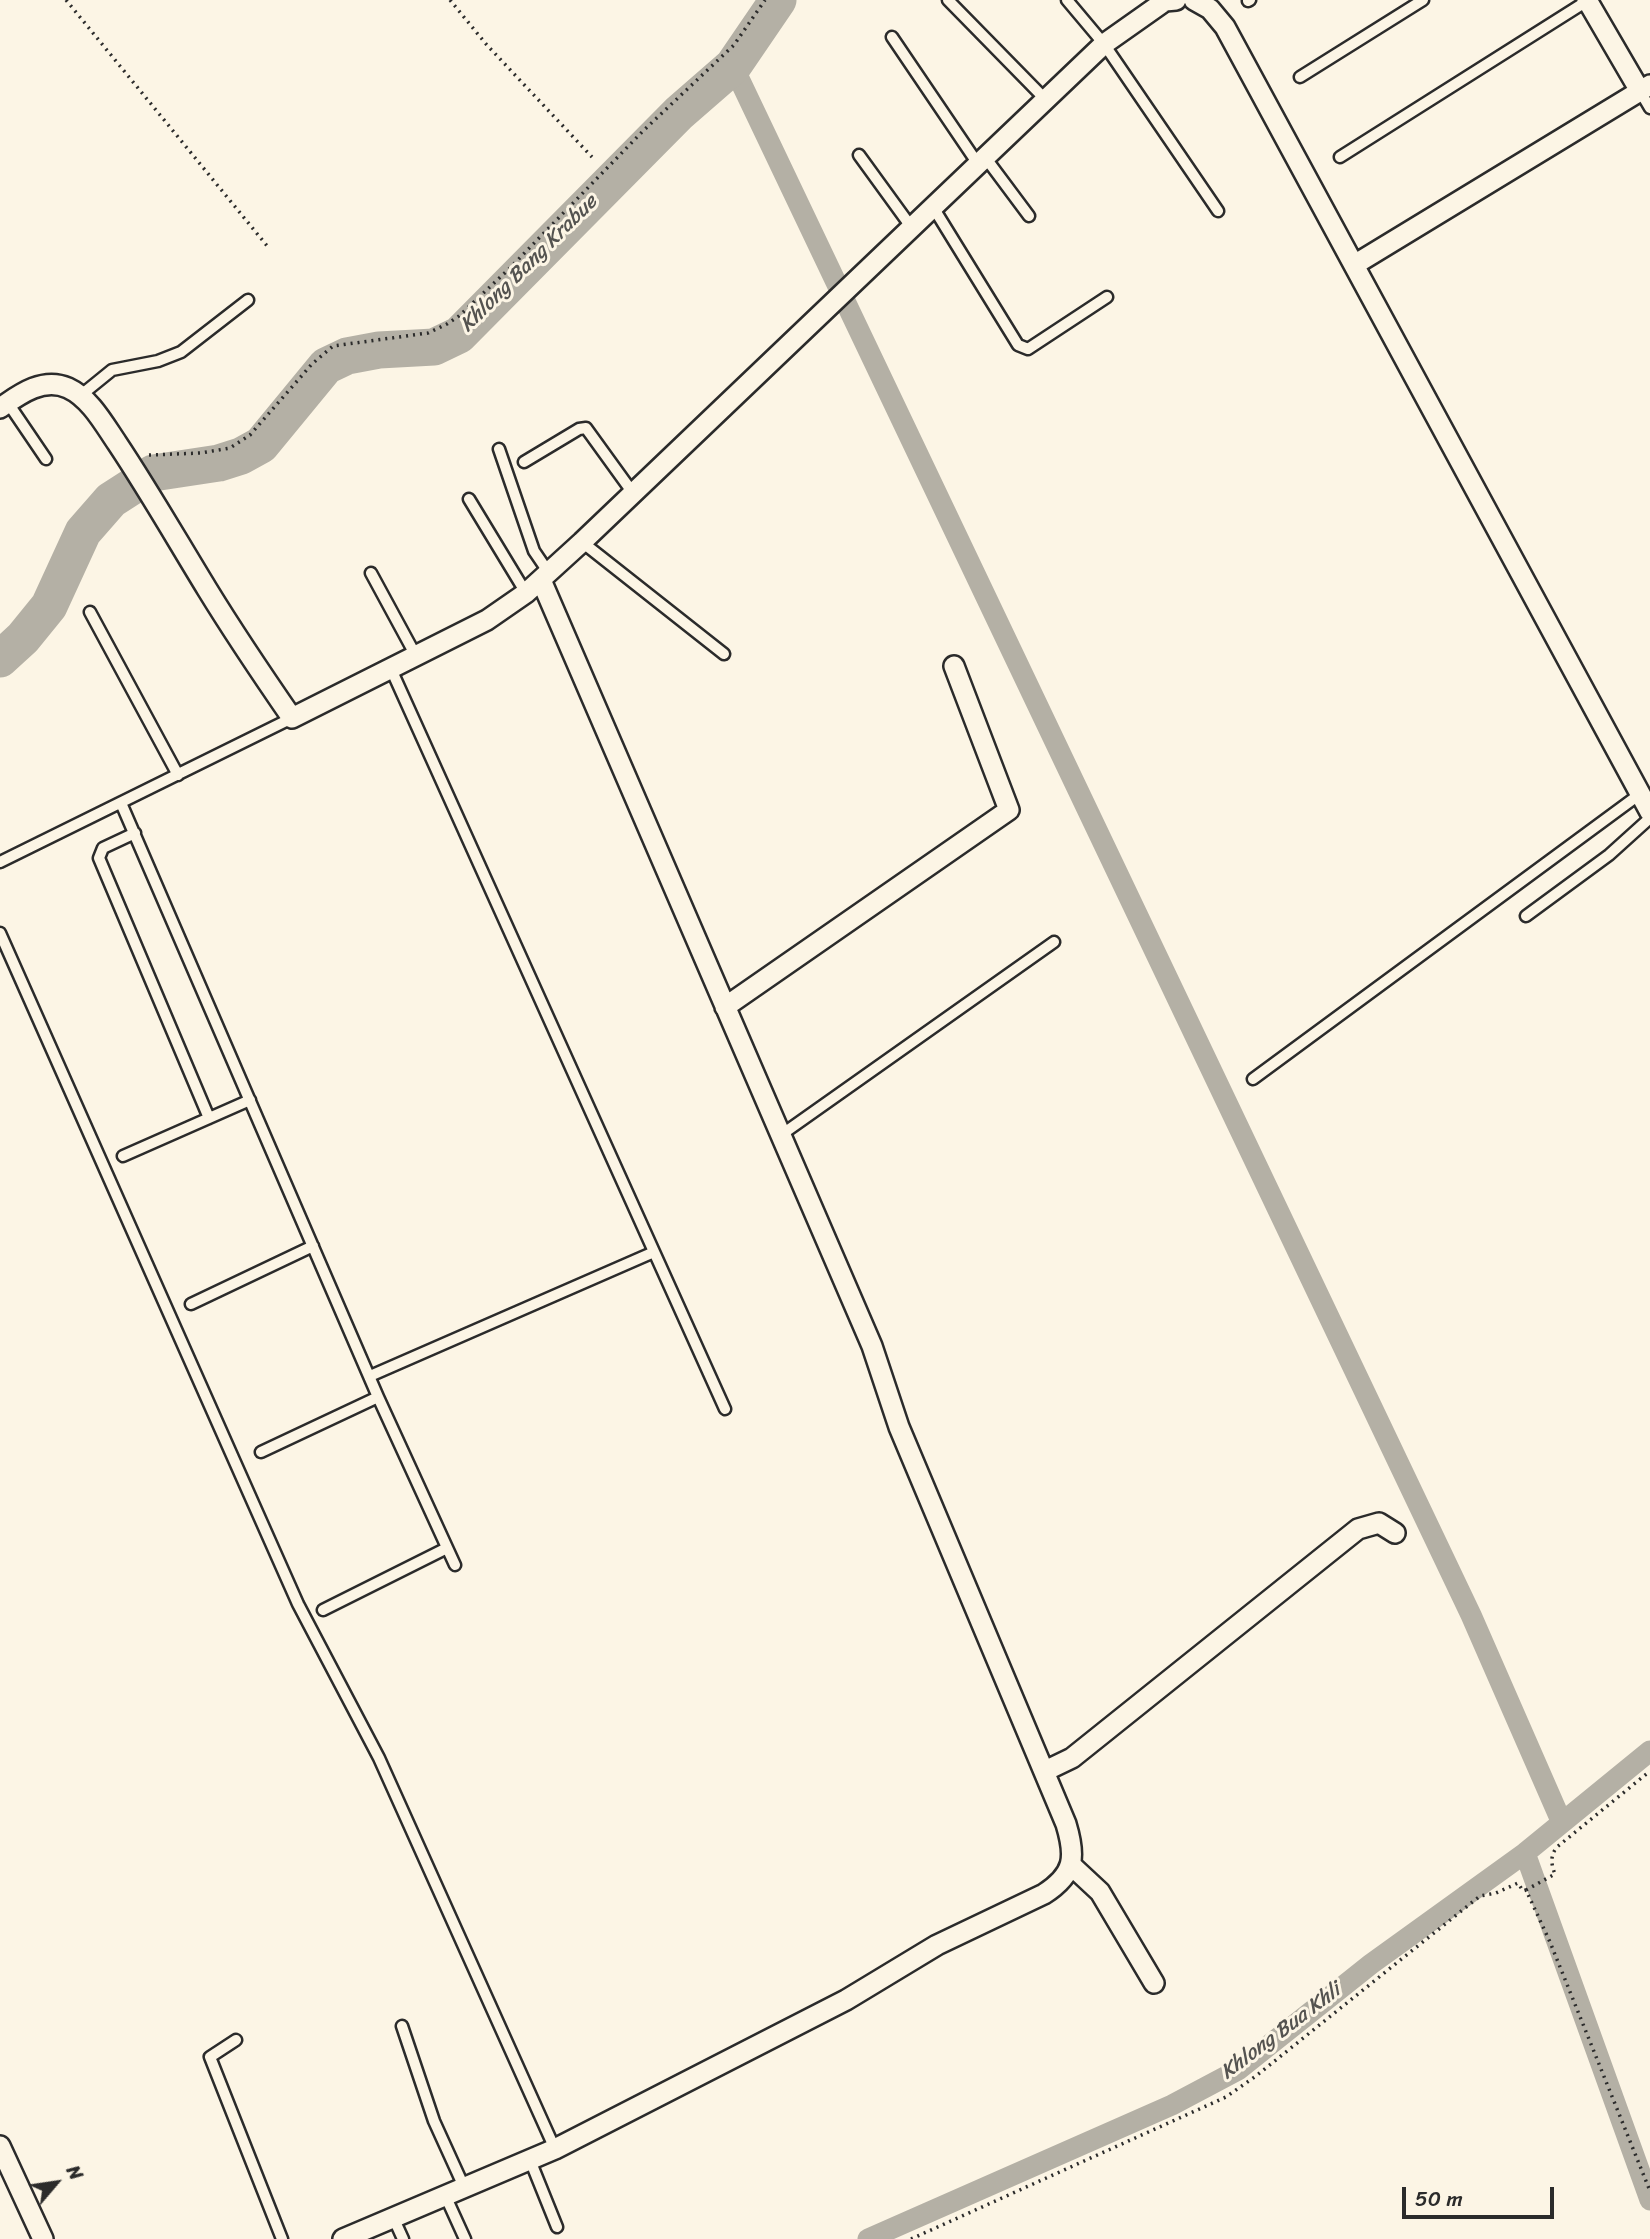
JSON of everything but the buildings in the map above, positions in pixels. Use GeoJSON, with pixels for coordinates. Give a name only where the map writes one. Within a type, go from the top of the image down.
{"type":"FeatureCollection","features":[{"type":"Feature","properties":{"kind":"street"},"geometry":{"type":"LineString","coordinates":[[4,405],[28,389],[51,384],[68,388],[97,414],[142,480],[212,598],[292,718],[487,620],[539,582],[1104,44],[1165,1],[1176,0]]}},
{"type":"Feature","properties":{"kind":"street"},"geometry":{"type":"LineString","coordinates":[[1195,0],[1210,9],[1225,27],[1650,812]]}},
{"type":"Feature","properties":{"kind":"street"},"geometry":{"type":"LineString","coordinates":[[1353,265],[1645,88],[1587,0]]}},
{"type":"Feature","properties":{"kind":"street"},"geometry":{"type":"LineString","coordinates":[[343,2239],[555,2149],[846,2000],[937,1945],[1058,1886],[1072,1865],[1072,1841],[1045,1771],[910,1454],[875,1354],[539,582]]}},
{"type":"Feature","properties":{"kind":"street"},"geometry":{"type":"LineString","coordinates":[[725,1007],[1009,810],[954,666]]}},
{"type":"Feature","properties":{"kind":"street"},"geometry":{"type":"LineString","coordinates":[[1045,1771],[1072,1758],[1358,1529],[1379,1523],[1395,1533]]}},
{"type":"Feature","properties":{"kind":"street"},"geometry":{"type":"LineString","coordinates":[[1072,1865],[1100,1892],[1154,1983]]}},
{"type":"Feature","properties":{"kind":"street"},"geometry":{"type":"LineString","coordinates":[[0,2146],[43,2239]]}},
{"type":"Feature","properties":{"kind":"lane"},"geometry":{"type":"LineString","coordinates":[[948,0],[1046,100]]}},
{"type":"Feature","properties":{"kind":"lane"},"geometry":{"type":"LineString","coordinates":[[1067,0],[1104,44],[1218,211]]}},
{"type":"Feature","properties":{"kind":"lane"},"geometry":{"type":"LineString","coordinates":[[1300,77],[1423,0]]}},
{"type":"Feature","properties":{"kind":"lane"},"geometry":{"type":"LineString","coordinates":[[1340,157],[1587,0]]}},
{"type":"Feature","properties":{"kind":"lane"},"geometry":{"type":"LineString","coordinates":[[892,37],[981,161],[1029,216]]}},
{"type":"Feature","properties":{"kind":"lane"},"geometry":{"type":"LineString","coordinates":[[1645,88],[1650,108]]}},
{"type":"Feature","properties":{"kind":"lane"},"geometry":{"type":"LineString","coordinates":[[859,155],[912,228]]}},
{"type":"Feature","properties":{"kind":"lane"},"geometry":{"type":"LineString","coordinates":[[933,207],[1022,348],[1028,349],[1107,297]]}},
{"type":"Feature","properties":{"kind":"lane"},"geometry":{"type":"LineString","coordinates":[[80,396],[112,370],[158,361],[181,352],[248,300]]}},
{"type":"Feature","properties":{"kind":"lane"},"geometry":{"type":"LineString","coordinates":[[4,405],[46,459]]}},
{"type":"Feature","properties":{"kind":"lane"},"geometry":{"type":"LineString","coordinates":[[524,462],[579,429],[586,428],[633,493]]}},
{"type":"Feature","properties":{"kind":"lane"},"geometry":{"type":"LineString","coordinates":[[499,449],[534,551],[539,582]]}},
{"type":"Feature","properties":{"kind":"lane"},"geometry":{"type":"LineString","coordinates":[[469,499],[539,582]]}},
{"type":"Feature","properties":{"kind":"lane"},"geometry":{"type":"LineString","coordinates":[[582,542],[724,654]]}},
{"type":"Feature","properties":{"kind":"lane"},"geometry":{"type":"LineString","coordinates":[[371,573],[416,656]]}},
{"type":"Feature","properties":{"kind":"lane"},"geometry":{"type":"LineString","coordinates":[[90,612],[178,775]]}},
{"type":"Feature","properties":{"kind":"lane"},"geometry":{"type":"LineString","coordinates":[[391,669],[725,1409]]}},
{"type":"Feature","properties":{"kind":"lane"},"geometry":{"type":"LineString","coordinates":[[0,862],[292,718]]}},
{"type":"Feature","properties":{"kind":"lane"},"geometry":{"type":"LineString","coordinates":[[1253,1079],[1640,794]]}},
{"type":"Feature","properties":{"kind":"lane"},"geometry":{"type":"LineString","coordinates":[[121,803],[378,1397],[455,1565]]}},
{"type":"Feature","properties":{"kind":"lane"},"geometry":{"type":"LineString","coordinates":[[1526,916],[1609,855],[1650,818]]}},
{"type":"Feature","properties":{"kind":"lane"},"geometry":{"type":"LineString","coordinates":[[135,833],[103,848],[99,858],[209,1118]]}},
{"type":"Feature","properties":{"kind":"lane"},"geometry":{"type":"LineString","coordinates":[[0,933],[298,1604],[379,1758],[555,2149]]}},
{"type":"Feature","properties":{"kind":"lane"},"geometry":{"type":"LineString","coordinates":[[781,1135],[1054,942]]}},
{"type":"Feature","properties":{"kind":"lane"},"geometry":{"type":"LineString","coordinates":[[123,1156],[250,1100]]}},
{"type":"Feature","properties":{"kind":"lane"},"geometry":{"type":"LineString","coordinates":[[191,1304],[313,1246]]}},
{"type":"Feature","properties":{"kind":"lane"},"geometry":{"type":"LineString","coordinates":[[370,1376],[654,1252]]}},
{"type":"Feature","properties":{"kind":"lane"},"geometry":{"type":"LineString","coordinates":[[261,1452],[378,1397]]}},
{"type":"Feature","properties":{"kind":"lane"},"geometry":{"type":"LineString","coordinates":[[323,1610],[447,1549]]}},
{"type":"Feature","properties":{"kind":"lane"},"geometry":{"type":"LineString","coordinates":[[402,2026],[434,2121],[464,2187]]}},
{"type":"Feature","properties":{"kind":"lane"},"geometry":{"type":"LineString","coordinates":[[236,2040],[210,2057],[282,2239]]}},
{"type":"Feature","properties":{"kind":"lane"},"geometry":{"type":"LineString","coordinates":[[530,2160],[557,2227]]}},
{"type":"Feature","properties":{"kind":"lane"},"geometry":{"type":"LineString","coordinates":[[445,2196],[465,2239]]}},
{"type":"Feature","properties":{"kind":"lane"},"geometry":{"type":"LineString","coordinates":[[393,2217],[403,2239]]}},
{"type":"Feature","properties":{"kind":"path"},"geometry":{"type":"LineString","coordinates":[[66,0],[268,247]]}},
{"type":"Feature","properties":{"kind":"path"},"geometry":{"type":"LineString","coordinates":[[450,0],[486,44],[592,157]]}},
{"type":"Feature","properties":{"kind":"path"},"geometry":{"type":"LineString","coordinates":[[143,456],[201,453],[230,448],[250,435],[312,364],[334,346],[428,333],[459,316],[510,268],[643,131],[734,45],[765,0]]}},
{"type":"Feature","properties":{"kind":"path"},"geometry":{"type":"LineString","coordinates":[[911,2239],[1226,2097],[1256,2076],[1480,1896],[1496,1893],[1518,1883],[1523,1891],[1555,1874],[1551,1861],[1557,1847],[1650,1771]]}},
{"type":"Feature","properties":{"kind":"path"},"geometry":{"type":"LineString","coordinates":[[1526,1890],[1550,1942],[1650,2191]]}},
{"type":"Feature","properties":{"kind":"waterway","name":"Khlong Bang Krabue"},"geometry":{"type":"LineString","coordinates":[[0,659],[23,638],[49,606],[83,532],[111,500],[153,473],[219,463],[241,456],[261,445],[326,366],[347,356],[379,350],[434,347],[459,335],[679,113],[733,66],[778,0]]}},
{"type":"Feature","properties":{"kind":"waterway"},"geometry":{"type":"LineString","coordinates":[[733,66],[1471,1615],[1562,1823]]}},
{"type":"Feature","properties":{"kind":"waterway","name":"Khlong Bua Khli"},"geometry":{"type":"LineString","coordinates":[[868,2239],[1172,2105],[1238,2070],[1371,1964],[1525,1853],[1650,1751]]}},
{"type":"Feature","properties":{"kind":"waterway"},"geometry":{"type":"LineString","coordinates":[[1525,1853],[1650,2200]]}}]}
